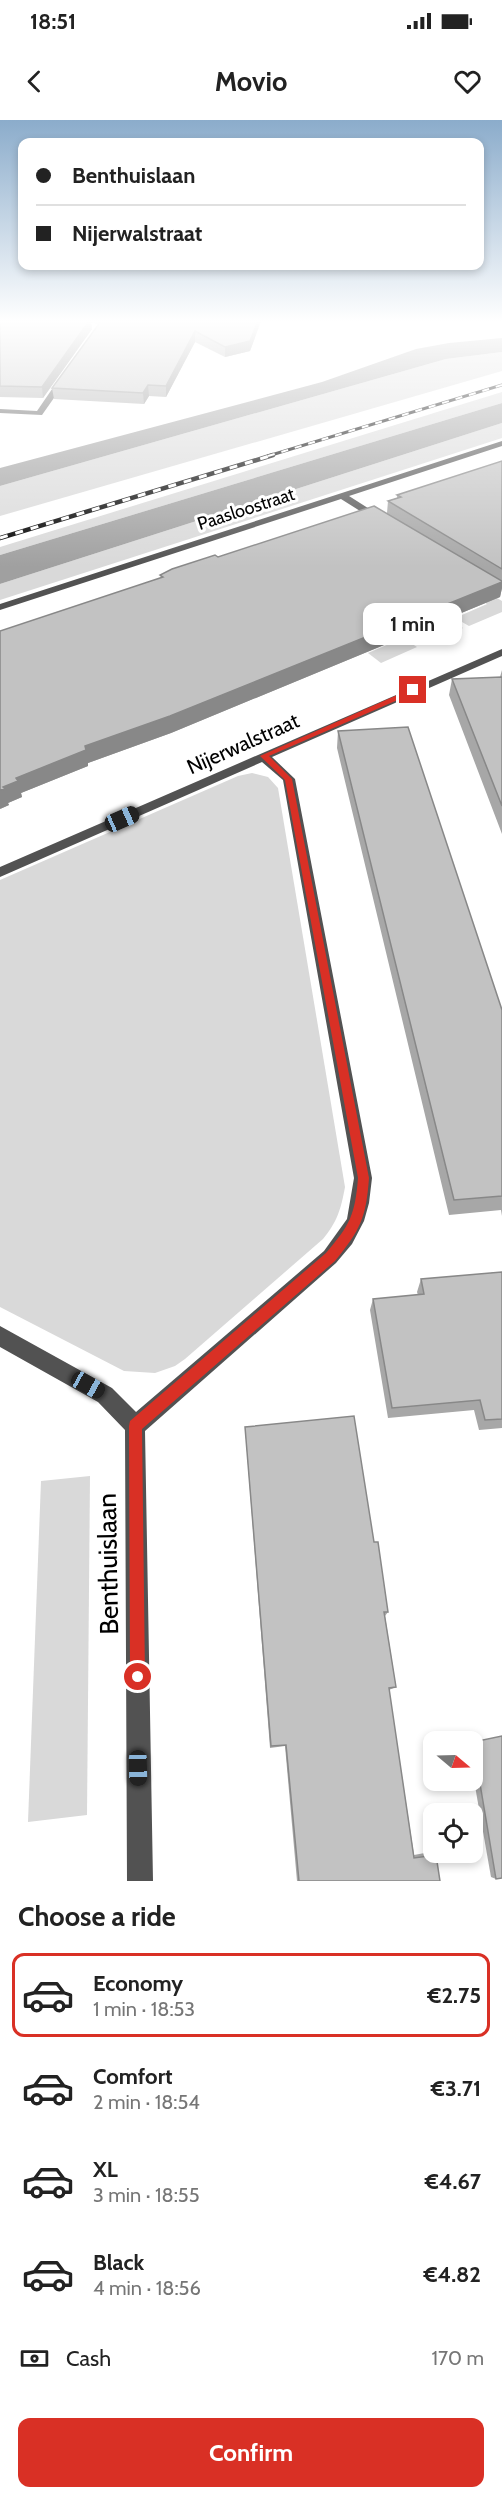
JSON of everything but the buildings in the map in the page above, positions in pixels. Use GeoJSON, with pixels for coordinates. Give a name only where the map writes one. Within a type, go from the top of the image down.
{"type":"FeatureCollection","features":[{"type":"Feature","properties":{"kind":"street"},"geometry":{"type":"LineString","coordinates":[[0,411],[39,414],[46,403]]}},
{"type":"Feature","properties":{"kind":"street","name":"Paasloostraat"},"geometry":{"type":"LineString","coordinates":[[0,606],[502,443]]}},
{"type":"Feature","properties":{"kind":"street"},"geometry":{"type":"LineString","coordinates":[[341,495],[391,526]]}},
{"type":"Feature","properties":{"kind":"street","name":"Nijerwalstraat"},"geometry":{"type":"LineString","coordinates":[[0,872],[502,652]]}},
{"type":"Feature","properties":{"kind":"street"},"geometry":{"type":"LineString","coordinates":[[0,1336],[105,1395],[135,1426],[330,1257],[352,1231],[361,1204],[363,1178],[288,779],[264,756]]}},
{"type":"Feature","properties":{"kind":"street","name":"Benthuislaan"},"geometry":{"type":"LineString","coordinates":[[135,1426],[140,1881]]}},
{"type":"Feature","properties":{"kind":"shaded area"},"geometry":{"type":"Polygon","coordinates":[[[243,403],[291,403],[0,486],[0,468],[243,403]]]}},
{"type":"Feature","properties":{"kind":"shaded area"},"geometry":{"type":"Polygon","coordinates":[[[291,403],[391,403],[0,516],[0,486],[291,403]]]}},
{"type":"Feature","properties":{"kind":"shaded area"},"geometry":{"type":"Polygon","coordinates":[[[466,403],[501,403],[0,555],[0,547],[466,403]]]}},
{"type":"Feature","properties":{"kind":"shaded area"},"geometry":{"type":"Polygon","coordinates":[[[502,403],[502,423],[0,584],[0,555],[502,403]]]}},
{"type":"Feature","properties":{"kind":"shaded area"},"geometry":{"type":"Polygon","coordinates":[[[502,423],[502,438],[0,600],[0,584],[502,423]]]}},
{"type":"Feature","properties":{"kind":"shaded area"},"geometry":{"type":"Polygon","coordinates":[[[360,515],[502,601],[502,612],[469,626],[455,618],[487,604],[359,525],[360,515]]]}},
{"type":"Feature","properties":{"kind":"shaded area"},"geometry":{"type":"Polygon","coordinates":[[[450,620],[463,628],[423,645],[409,636],[450,620]]]}},
{"type":"Feature","properties":{"kind":"shaded area"},"geometry":{"type":"Polygon","coordinates":[[[403,638],[417,647],[381,663],[368,653],[403,638]]]}},
{"type":"Feature","properties":{"kind":"shaded area"},"geometry":{"type":"Polygon","coordinates":[[[252,773],[268,777],[278,788],[345,1187],[335,1221],[323,1239],[185,1359],[175,1366],[155,1373],[124,1371],[0,1307],[0,880],[238,776],[252,773]]]}},
{"type":"Feature","properties":{"kind":"shaded area"},"geometry":{"type":"Polygon","coordinates":[[[90,1476],[87,1815],[28,1822],[41,1481],[90,1476]]]}},
{"type":"Feature","properties":{"kind":"railway"},"geometry":{"type":"LineString","coordinates":[[268,456],[442,403]]}},
{"type":"Feature","properties":{"kind":"railway"},"geometry":{"type":"LineString","coordinates":[[0,538],[273,455]]}},
{"type":"Feature","properties":{"kind":"route"},"geometry":{"type":"LineString","coordinates":[[138,1677],[135,1426],[330,1257],[352,1231],[361,1204],[363,1178],[288,779],[264,756],[413,690]]}}]}
